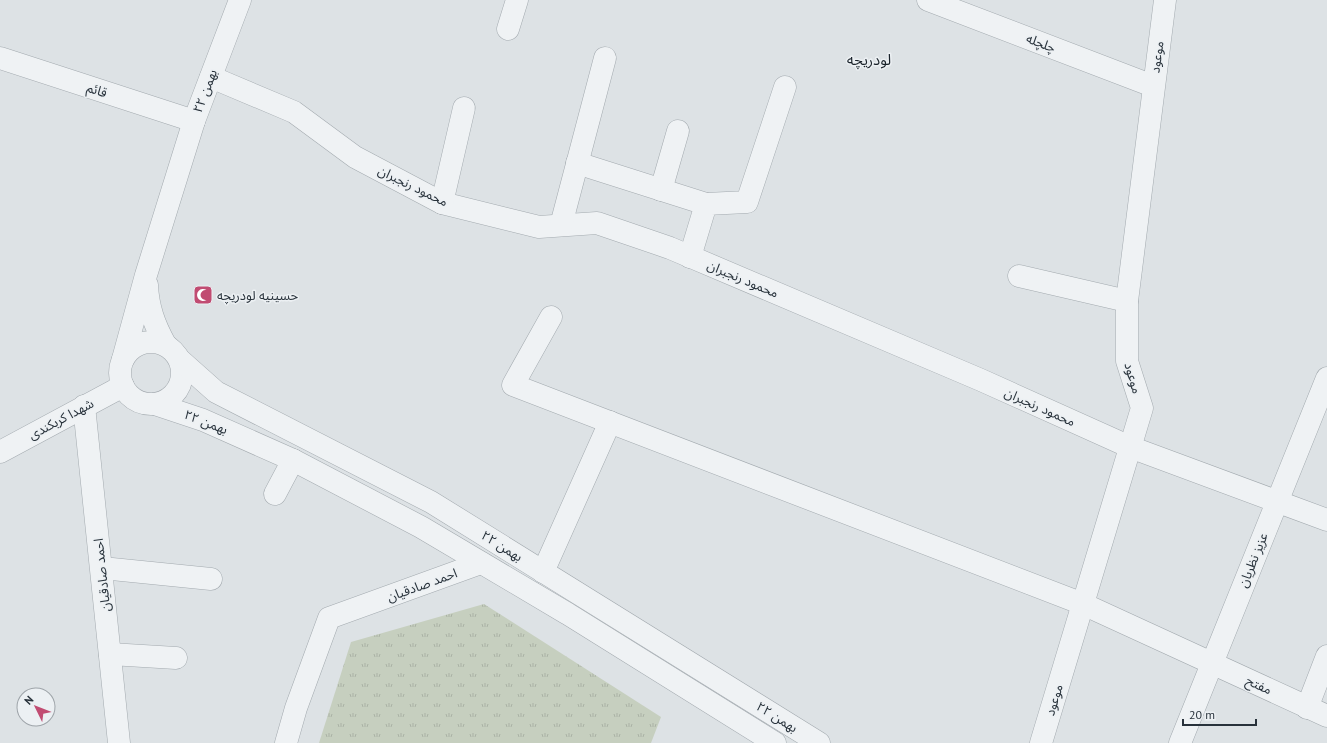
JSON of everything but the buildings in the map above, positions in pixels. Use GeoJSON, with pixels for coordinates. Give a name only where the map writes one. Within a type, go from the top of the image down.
{"type":"FeatureCollection","features":[{"type":"Feature","properties":{"kind":"street","name":"۲۲ بهمن"},"geometry":{"type":"LineString","coordinates":[[123,359],[146,275],[194,121],[240,0]]}},
{"type":"Feature","properties":{"kind":"street"},"geometry":{"type":"LineString","coordinates":[[508,29],[516,0]]}},
{"type":"Feature","properties":{"kind":"street","name":"چلچله"},"geometry":{"type":"LineString","coordinates":[[928,0],[1153,86]]}},
{"type":"Feature","properties":{"kind":"street","name":"موعود"},"geometry":{"type":"LineString","coordinates":[[1042,743],[1142,408],[1127,361],[1127,301],[1165,0]]}},
{"type":"Feature","properties":{"kind":"street","name":"قائم"},"geometry":{"type":"LineString","coordinates":[[0,58],[194,121]]}},
{"type":"Feature","properties":{"kind":"street"},"geometry":{"type":"LineString","coordinates":[[561,225],[605,58]]}},
{"type":"Feature","properties":{"kind":"street","name":"محمود رنجبران"},"geometry":{"type":"LineString","coordinates":[[210,77],[294,112],[355,157],[442,203],[539,227],[597,223],[690,256],[981,380],[1130,447],[1277,500],[1327,520]]}},
{"type":"Feature","properties":{"kind":"street"},"geometry":{"type":"LineString","coordinates":[[577,163],[706,204],[747,202],[785,87]]}},
{"type":"Feature","properties":{"kind":"street"},"geometry":{"type":"LineString","coordinates":[[442,203],[464,108]]}},
{"type":"Feature","properties":{"kind":"street"},"geometry":{"type":"LineString","coordinates":[[660,190],[678,131]]}},
{"type":"Feature","properties":{"kind":"street"},"geometry":{"type":"LineString","coordinates":[[690,256],[706,204]]}},
{"type":"Feature","properties":{"kind":"street"},"geometry":{"type":"LineString","coordinates":[[146,275],[148,302],[154,325],[165,344],[176,353],[183,369],[182,379],[178,388],[168,399],[154,404],[145,404],[128,394],[123,386],[120,377],[123,359],[128,351],[136,345],[150,342],[165,344]]}},
{"type":"Feature","properties":{"kind":"street"},"geometry":{"type":"LineString","coordinates":[[1018,276],[1127,301]]}},
{"type":"Feature","properties":{"kind":"street","name":"مفتح"},"geometry":{"type":"LineString","coordinates":[[551,317],[514,385],[1083,604],[1327,716]]}},
{"type":"Feature","properties":{"kind":"street","name":"۲۲ بهمن"},"geometry":{"type":"LineString","coordinates":[[180,360],[216,392],[431,502],[819,743]]}},
{"type":"Feature","properties":{"kind":"street","name":"عزیز نظریان"},"geometry":{"type":"LineString","coordinates":[[1180,743],[1327,378]]}},
{"type":"Feature","properties":{"kind":"street","name":"شهدا کربکندی"},"geometry":{"type":"LineString","coordinates":[[1,450],[123,386]]}},
{"type":"Feature","properties":{"kind":"street","name":"۲۲ بهمن"},"geometry":{"type":"LineString","coordinates":[[154,404],[203,420],[293,460],[421,527],[574,618],[775,743]]}},
{"type":"Feature","properties":{"kind":"street","name":"احمد صادقیان"},"geometry":{"type":"LineString","coordinates":[[84,406],[119,743]]}},
{"type":"Feature","properties":{"kind":"street"},"geometry":{"type":"LineString","coordinates":[[543,572],[610,422]]}},
{"type":"Feature","properties":{"kind":"street"},"geometry":{"type":"LineString","coordinates":[[275,494],[293,460]]}},
{"type":"Feature","properties":{"kind":"street","name":"احمد صادقیان"},"geometry":{"type":"LineString","coordinates":[[286,743],[296,708],[329,618],[482,563]]}},
{"type":"Feature","properties":{"kind":"street"},"geometry":{"type":"LineString","coordinates":[[102,568],[212,579]]}},
{"type":"Feature","properties":{"kind":"street"},"geometry":{"type":"LineString","coordinates":[[110,654],[176,658]]}},
{"type":"Feature","properties":{"kind":"street"},"geometry":{"type":"LineString","coordinates":[[1307,708],[1327,656]]}},
{"type":"Feature","properties":{"kind":"green space"},"geometry":{"type":"Polygon","coordinates":[[[484,604],[661,717],[651,743],[319,743],[351,642],[484,604]]]}},
{"type":"Feature","properties":{"kind":"place","name":"حسینیه لودریچه"},"geometry":{"type":"Point","coordinates":[203,295]}},
{"type":"Feature","properties":{"kind":"district","name":"لودریچه"},"geometry":{"type":"Point","coordinates":[869,59]}}]}
